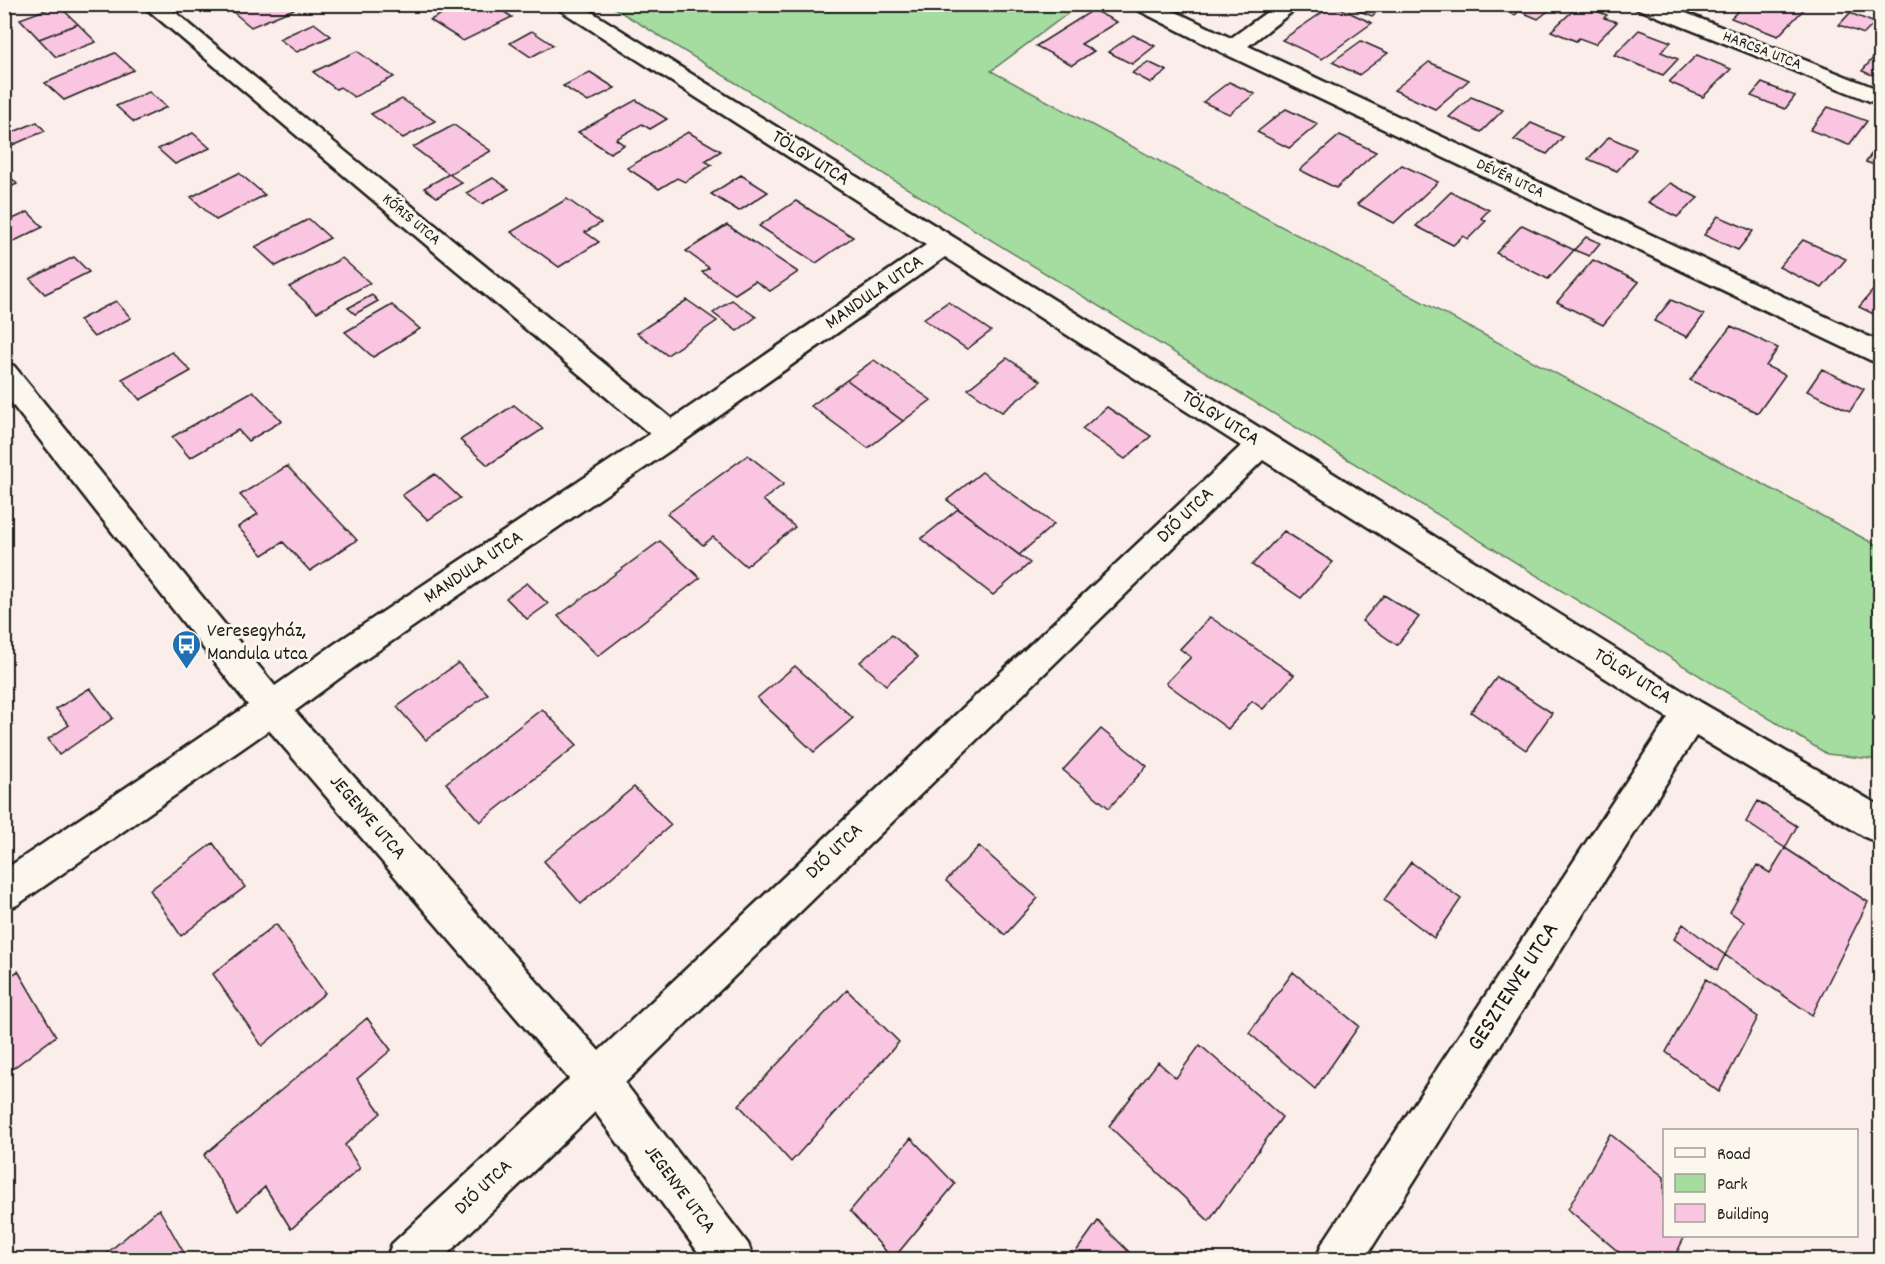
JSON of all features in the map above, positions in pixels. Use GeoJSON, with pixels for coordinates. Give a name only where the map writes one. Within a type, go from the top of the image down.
{"type":"FeatureCollection","features":[{"type":"Feature","properties":{"kind":"street","name":"KŐRIS UTCA"},"geometry":{"type":"LineString","coordinates":[[151,4],[671,435]]}},
{"type":"Feature","properties":{"kind":"street","name":"TÖLGY UTCA"},"geometry":{"type":"LineString","coordinates":[[564,4],[1690,714],[1881,826]]}},
{"type":"Feature","properties":{"kind":"street","name":"DÉVÉR UTCA"},"geometry":{"type":"LineString","coordinates":[[1141,4],[1881,353]]}},
{"type":"Feature","properties":{"kind":"street"},"geometry":{"type":"LineString","coordinates":[[1232,48],[1292,4]]}},
{"type":"Feature","properties":{"kind":"street","name":"HARCSA UTCA"},"geometry":{"type":"LineString","coordinates":[[1643,4],[1881,98]]}},
{"type":"Feature","properties":{"kind":"street","name":"MANDULA UTCA"},"geometry":{"type":"LineString","coordinates":[[4,892],[358,646],[671,435],[945,244]]}},
{"type":"Feature","properties":{"kind":"street","name":"JEGENYE UTCA"},"geometry":{"type":"LineString","coordinates":[[4,374],[271,708],[598,1081],[732,1260]]}},
{"type":"Feature","properties":{"kind":"street","name":"DIÓ UTCA"},"geometry":{"type":"LineString","coordinates":[[408,1260],[598,1081],[1261,444]]}},
{"type":"Feature","properties":{"kind":"street","name":"GESZTENYE UTCA"},"geometry":{"type":"LineString","coordinates":[[1338,1260],[1690,714]]}},
{"type":"Feature","properties":{"kind":"green space"},"geometry":{"type":"Polygon","coordinates":[[[609,5],[1079,5],[991,71],[1880,547],[1880,760],[1827,754],[609,5]]]}},
{"type":"Feature","properties":{"kind":"building"},"geometry":{"type":"Polygon","coordinates":[[[234,4],[295,4],[299,7],[251,27],[227,7],[234,4]]]}},
{"type":"Feature","properties":{"kind":"building"},"geometry":{"type":"Polygon","coordinates":[[[461,4],[492,4],[512,17],[463,41],[430,20],[461,4]]]}},
{"type":"Feature","properties":{"kind":"building"},"geometry":{"type":"Polygon","coordinates":[[[1356,4],[1385,5],[1372,16],[1352,8],[1356,4]]]}},
{"type":"Feature","properties":{"kind":"building"},"geometry":{"type":"Polygon","coordinates":[[[1497,4],[1557,4],[1538,19],[1519,11],[1515,15],[1495,7],[1497,4]]]}},
{"type":"Feature","properties":{"kind":"building"},"geometry":{"type":"Polygon","coordinates":[[[1745,4],[1803,4],[1807,6],[1778,36],[1731,18],[1745,4]]]}},
{"type":"Feature","properties":{"kind":"building"},"geometry":{"type":"Polygon","coordinates":[[[58,5],[78,24],[39,39],[20,19],[58,5]]]}},
{"type":"Feature","properties":{"kind":"building"},"geometry":{"type":"Polygon","coordinates":[[[1333,5],[1372,23],[1322,59],[1282,40],[1333,5]]]}},
{"type":"Feature","properties":{"kind":"building"},"geometry":{"type":"Polygon","coordinates":[[[1577,7],[1584,10],[1586,7],[1607,15],[1604,18],[1617,22],[1595,44],[1579,38],[1576,41],[1551,31],[1577,7]]]}},
{"type":"Feature","properties":{"kind":"building"},"geometry":{"type":"Polygon","coordinates":[[[1093,10],[1117,22],[1081,44],[1094,51],[1072,65],[1036,46],[1093,10]]]}},
{"type":"Feature","properties":{"kind":"building"},"geometry":{"type":"Polygon","coordinates":[[[1850,13],[1875,23],[1864,34],[1839,25],[1850,13]]]}},
{"type":"Feature","properties":{"kind":"building"},"geometry":{"type":"Polygon","coordinates":[[[314,23],[331,36],[297,52],[279,39],[314,23]]]}},
{"type":"Feature","properties":{"kind":"building"},"geometry":{"type":"Polygon","coordinates":[[[78,24],[96,42],[56,57],[39,39],[78,24]]]}},
{"type":"Feature","properties":{"kind":"building"},"geometry":{"type":"Polygon","coordinates":[[[1639,30],[1671,42],[1661,52],[1678,59],[1663,75],[1614,55],[1639,30]]]}},
{"type":"Feature","properties":{"kind":"building"},"geometry":{"type":"Polygon","coordinates":[[[532,31],[553,45],[531,57],[510,43],[532,31]]]}},
{"type":"Feature","properties":{"kind":"building"},"geometry":{"type":"Polygon","coordinates":[[[1133,35],[1155,46],[1132,64],[1108,52],[1133,35]]]}},
{"type":"Feature","properties":{"kind":"building"},"geometry":{"type":"Polygon","coordinates":[[[1361,41],[1388,53],[1359,75],[1332,62],[1361,41]]]}},
{"type":"Feature","properties":{"kind":"building"},"geometry":{"type":"Polygon","coordinates":[[[1880,50],[1880,78],[1862,71],[1880,50]]]}},
{"type":"Feature","properties":{"kind":"building"},"geometry":{"type":"Polygon","coordinates":[[[357,51],[394,77],[354,97],[340,87],[336,89],[313,72],[357,51]]]}},
{"type":"Feature","properties":{"kind":"building"},"geometry":{"type":"Polygon","coordinates":[[[115,53],[134,70],[64,100],[45,83],[115,53]]]}},
{"type":"Feature","properties":{"kind":"building"},"geometry":{"type":"Polygon","coordinates":[[[1697,55],[1731,69],[1703,97],[1669,82],[1697,55]]]}},
{"type":"Feature","properties":{"kind":"building"},"geometry":{"type":"Polygon","coordinates":[[[1148,62],[1167,71],[1151,83],[1132,73],[1148,62]]]}},
{"type":"Feature","properties":{"kind":"building"},"geometry":{"type":"Polygon","coordinates":[[[1429,62],[1469,80],[1435,109],[1394,90],[1429,62]]]}},
{"type":"Feature","properties":{"kind":"building"},"geometry":{"type":"Polygon","coordinates":[[[590,72],[615,88],[588,102],[563,86],[590,72]]]}},
{"type":"Feature","properties":{"kind":"building"},"geometry":{"type":"Polygon","coordinates":[[[1229,82],[1255,94],[1229,114],[1203,102],[1229,82]]]}},
{"type":"Feature","properties":{"kind":"building"},"geometry":{"type":"Polygon","coordinates":[[[1762,83],[1795,96],[1785,109],[1751,96],[1762,83]]]}},
{"type":"Feature","properties":{"kind":"building"},"geometry":{"type":"Polygon","coordinates":[[[149,92],[167,107],[134,122],[116,106],[149,92]]]}},
{"type":"Feature","properties":{"kind":"building"},"geometry":{"type":"Polygon","coordinates":[[[1471,97],[1503,110],[1481,132],[1449,117],[1471,97]]]}},
{"type":"Feature","properties":{"kind":"building"},"geometry":{"type":"Polygon","coordinates":[[[402,99],[435,121],[403,138],[371,114],[402,99]]]}},
{"type":"Feature","properties":{"kind":"building"},"geometry":{"type":"Polygon","coordinates":[[[636,100],[667,119],[650,129],[642,124],[616,139],[624,145],[610,153],[578,132],[636,100]]]}},
{"type":"Feature","properties":{"kind":"building"},"geometry":{"type":"Polygon","coordinates":[[[1828,107],[1867,121],[1849,145],[1810,130],[1828,107]]]}},
{"type":"Feature","properties":{"kind":"building"},"geometry":{"type":"Polygon","coordinates":[[[1286,109],[1318,124],[1289,148],[1257,132],[1286,109]]]}},
{"type":"Feature","properties":{"kind":"building"},"geometry":{"type":"Polygon","coordinates":[[[37,122],[45,131],[10,146],[4,140],[4,136],[37,122]]]}},
{"type":"Feature","properties":{"kind":"building"},"geometry":{"type":"Polygon","coordinates":[[[1531,123],[1563,137],[1547,154],[1514,140],[1531,123]]]}},
{"type":"Feature","properties":{"kind":"building"},"geometry":{"type":"Polygon","coordinates":[[[454,125],[491,151],[449,174],[413,147],[454,125]]]}},
{"type":"Feature","properties":{"kind":"building"},"geometry":{"type":"Polygon","coordinates":[[[688,132],[721,151],[705,161],[712,165],[685,182],[677,178],[659,189],[627,168],[688,132]]]}},
{"type":"Feature","properties":{"kind":"building"},"geometry":{"type":"Polygon","coordinates":[[[193,133],[210,148],[175,164],[158,149],[193,133]]]}},
{"type":"Feature","properties":{"kind":"building"},"geometry":{"type":"Polygon","coordinates":[[[1340,135],[1376,152],[1336,188],[1300,170],[1340,135]]]}},
{"type":"Feature","properties":{"kind":"building"},"geometry":{"type":"Polygon","coordinates":[[[1609,137],[1636,149],[1617,171],[1588,159],[1609,137]]]}},
{"type":"Feature","properties":{"kind":"building"},"geometry":{"type":"Polygon","coordinates":[[[1880,141],[1880,167],[1866,162],[1880,141]]]}},
{"type":"Feature","properties":{"kind":"building"},"geometry":{"type":"Polygon","coordinates":[[[1402,165],[1438,182],[1394,223],[1357,204],[1402,165]]]}},
{"type":"Feature","properties":{"kind":"building"},"geometry":{"type":"Polygon","coordinates":[[[4,170],[17,184],[4,190],[4,170]]]}},
{"type":"Feature","properties":{"kind":"building"},"geometry":{"type":"Polygon","coordinates":[[[239,173],[265,195],[216,220],[191,197],[239,173]]]}},
{"type":"Feature","properties":{"kind":"building"},"geometry":{"type":"Polygon","coordinates":[[[449,174],[462,183],[437,197],[424,188],[449,174]]]}},
{"type":"Feature","properties":{"kind":"building"},"geometry":{"type":"Polygon","coordinates":[[[741,175],[768,192],[739,211],[711,194],[741,175]]]}},
{"type":"Feature","properties":{"kind":"building"},"geometry":{"type":"Polygon","coordinates":[[[493,178],[509,189],[482,204],[466,193],[493,178]]]}},
{"type":"Feature","properties":{"kind":"building"},"geometry":{"type":"Polygon","coordinates":[[[1670,183],[1698,198],[1677,217],[1648,202],[1670,183]]]}},
{"type":"Feature","properties":{"kind":"building"},"geometry":{"type":"Polygon","coordinates":[[[1451,192],[1489,210],[1481,218],[1486,221],[1468,239],[1463,236],[1453,245],[1416,226],[1451,192]]]}},
{"type":"Feature","properties":{"kind":"building"},"geometry":{"type":"Polygon","coordinates":[[[567,199],[601,223],[585,232],[599,242],[559,267],[511,232],[567,199]]]}},
{"type":"Feature","properties":{"kind":"building"},"geometry":{"type":"Polygon","coordinates":[[[796,201],[853,237],[816,263],[759,226],[796,201]]]}},
{"type":"Feature","properties":{"kind":"building"},"geometry":{"type":"Polygon","coordinates":[[[28,212],[43,227],[4,246],[4,223],[28,212]]]}},
{"type":"Feature","properties":{"kind":"building"},"geometry":{"type":"Polygon","coordinates":[[[1718,216],[1753,231],[1738,250],[1704,235],[1718,216]]]}},
{"type":"Feature","properties":{"kind":"building"},"geometry":{"type":"Polygon","coordinates":[[[309,219],[330,238],[276,266],[255,247],[309,219]]]}},
{"type":"Feature","properties":{"kind":"building"},"geometry":{"type":"Polygon","coordinates":[[[727,225],[798,272],[770,291],[755,281],[735,294],[702,272],[709,268],[686,251],[727,225]]]}},
{"type":"Feature","properties":{"kind":"building"},"geometry":{"type":"Polygon","coordinates":[[[1522,225],[1574,250],[1548,279],[1496,253],[1522,225]]]}},
{"type":"Feature","properties":{"kind":"building"},"geometry":{"type":"Polygon","coordinates":[[[1586,237],[1600,243],[1589,256],[1574,250],[1586,237]]]}},
{"type":"Feature","properties":{"kind":"building"},"geometry":{"type":"Polygon","coordinates":[[[1803,240],[1846,259],[1822,288],[1779,267],[1803,240]]]}},
{"type":"Feature","properties":{"kind":"building"},"geometry":{"type":"Polygon","coordinates":[[[74,257],[89,272],[45,294],[30,279],[74,257]]]}},
{"type":"Feature","properties":{"kind":"building"},"geometry":{"type":"Polygon","coordinates":[[[342,258],[370,283],[317,312],[289,287],[342,258]]]}},
{"type":"Feature","properties":{"kind":"building"},"geometry":{"type":"Polygon","coordinates":[[[1593,260],[1639,282],[1603,325],[1557,302],[1593,260]]]}},
{"type":"Feature","properties":{"kind":"building"},"geometry":{"type":"Polygon","coordinates":[[[1880,282],[1880,317],[1859,307],[1880,282]]]}},
{"type":"Feature","properties":{"kind":"building"},"geometry":{"type":"Polygon","coordinates":[[[372,295],[378,301],[355,314],[348,308],[372,295]]]}},
{"type":"Feature","properties":{"kind":"building"},"geometry":{"type":"Polygon","coordinates":[[[687,300],[717,321],[667,355],[637,333],[687,300]]]}},
{"type":"Feature","properties":{"kind":"building"},"geometry":{"type":"Polygon","coordinates":[[[732,300],[756,317],[737,331],[713,313],[732,300]]]}},
{"type":"Feature","properties":{"kind":"building"},"geometry":{"type":"Polygon","coordinates":[[[1671,300],[1704,315],[1687,337],[1654,321],[1671,300]]]}},
{"type":"Feature","properties":{"kind":"building"},"geometry":{"type":"Polygon","coordinates":[[[116,301],[131,318],[94,337],[79,320],[116,301]]]}},
{"type":"Feature","properties":{"kind":"building"},"geometry":{"type":"Polygon","coordinates":[[[948,302],[991,331],[967,349],[923,319],[948,302]]]}},
{"type":"Feature","properties":{"kind":"building"},"geometry":{"type":"Polygon","coordinates":[[[392,305],[420,329],[373,357],[345,332],[392,305]]]}},
{"type":"Feature","properties":{"kind":"building"},"geometry":{"type":"Polygon","coordinates":[[[1731,326],[1778,348],[1766,366],[1785,375],[1758,413],[1690,380],[1731,326]]]}},
{"type":"Feature","properties":{"kind":"building"},"geometry":{"type":"Polygon","coordinates":[[[172,352],[191,371],[140,400],[122,379],[172,352]]]}},
{"type":"Feature","properties":{"kind":"building"},"geometry":{"type":"Polygon","coordinates":[[[1007,358],[1041,381],[1002,412],[968,389],[1007,358]]]}},
{"type":"Feature","properties":{"kind":"building"},"geometry":{"type":"Polygon","coordinates":[[[874,360],[931,400],[903,421],[847,380],[874,360]]]}},
{"type":"Feature","properties":{"kind":"building"},"geometry":{"type":"Polygon","coordinates":[[[1822,369],[1864,389],[1850,411],[1807,391],[1822,369]]]}},
{"type":"Feature","properties":{"kind":"building"},"geometry":{"type":"Polygon","coordinates":[[[847,380],[903,421],[868,448],[811,406],[847,380]]]}},
{"type":"Feature","properties":{"kind":"building"},"geometry":{"type":"Polygon","coordinates":[[[253,391],[282,421],[248,441],[238,430],[190,458],[172,437],[253,391]]]}},
{"type":"Feature","properties":{"kind":"building"},"geometry":{"type":"Polygon","coordinates":[[[514,405],[543,429],[488,465],[460,440],[514,405]]]}},
{"type":"Feature","properties":{"kind":"building"},"geometry":{"type":"Polygon","coordinates":[[[1107,407],[1151,436],[1125,459],[1082,429],[1107,407]]]}},
{"type":"Feature","properties":{"kind":"building"},"geometry":{"type":"Polygon","coordinates":[[[748,455],[784,484],[763,500],[795,527],[746,566],[713,537],[703,545],[667,514],[748,455]]]}},
{"type":"Feature","properties":{"kind":"building"},"geometry":{"type":"Polygon","coordinates":[[[287,466],[357,540],[310,571],[283,542],[263,555],[238,527],[258,514],[240,495],[287,466]]]}},
{"type":"Feature","properties":{"kind":"building"},"geometry":{"type":"Polygon","coordinates":[[[982,472],[1054,524],[1019,555],[947,500],[982,472]]]}},
{"type":"Feature","properties":{"kind":"building"},"geometry":{"type":"Polygon","coordinates":[[[435,474],[460,498],[428,520],[402,495],[435,474]]]}},
{"type":"Feature","properties":{"kind":"building"},"geometry":{"type":"Polygon","coordinates":[[[958,509],[1030,563],[993,595],[921,539],[958,509]]]}},
{"type":"Feature","properties":{"kind":"building"},"geometry":{"type":"Polygon","coordinates":[[[1284,531],[1333,562],[1301,598],[1252,565],[1284,531]]]}},
{"type":"Feature","properties":{"kind":"building"},"geometry":{"type":"Polygon","coordinates":[[[660,541],[700,578],[598,656],[558,616],[660,541]]]}},
{"type":"Feature","properties":{"kind":"building"},"geometry":{"type":"Polygon","coordinates":[[[527,583],[548,604],[527,619],[506,598],[527,583]]]}},
{"type":"Feature","properties":{"kind":"building"},"geometry":{"type":"Polygon","coordinates":[[[1384,595],[1419,617],[1397,645],[1362,621],[1384,595]]]}},
{"type":"Feature","properties":{"kind":"building"},"geometry":{"type":"Polygon","coordinates":[[[1210,617],[1294,675],[1263,709],[1252,701],[1228,729],[1166,683],[1191,657],[1180,649],[1210,617]]]}},
{"type":"Feature","properties":{"kind":"building"},"geometry":{"type":"Polygon","coordinates":[[[892,635],[918,657],[886,685],[860,662],[892,635]]]}},
{"type":"Feature","properties":{"kind":"building"},"geometry":{"type":"Polygon","coordinates":[[[458,663],[488,694],[426,740],[397,707],[458,663]]]}},
{"type":"Feature","properties":{"kind":"building"},"geometry":{"type":"Polygon","coordinates":[[[795,666],[853,718],[814,752],[757,698],[795,666]]]}},
{"type":"Feature","properties":{"kind":"building"},"geometry":{"type":"Polygon","coordinates":[[[1497,677],[1552,713],[1526,750],[1471,712],[1497,677]]]}},
{"type":"Feature","properties":{"kind":"building"},"geometry":{"type":"Polygon","coordinates":[[[90,688],[113,718],[59,755],[48,739],[69,725],[56,709],[90,688]]]}},
{"type":"Feature","properties":{"kind":"building"},"geometry":{"type":"Polygon","coordinates":[[[542,709],[577,745],[480,822],[446,783],[542,709]]]}},
{"type":"Feature","properties":{"kind":"building"},"geometry":{"type":"Polygon","coordinates":[[[1101,729],[1147,766],[1109,808],[1063,770],[1101,729]]]}},
{"type":"Feature","properties":{"kind":"building"},"geometry":{"type":"Polygon","coordinates":[[[634,787],[671,825],[581,904],[544,861],[634,787]]]}},
{"type":"Feature","properties":{"kind":"building"},"geometry":{"type":"Polygon","coordinates":[[[1758,801],[1797,826],[1785,848],[1746,822],[1758,801]]]}},
{"type":"Feature","properties":{"kind":"building"},"geometry":{"type":"Polygon","coordinates":[[[213,843],[245,887],[181,936],[150,890],[213,843]]]}},
{"type":"Feature","properties":{"kind":"building"},"geometry":{"type":"Polygon","coordinates":[[[979,846],[1038,898],[1005,935],[946,881],[979,846]]]}},
{"type":"Feature","properties":{"kind":"building"},"geometry":{"type":"Polygon","coordinates":[[[1785,848],[1868,902],[1812,1015],[1725,955],[1744,922],[1730,912],[1757,865],[1770,873],[1785,848]]]}},
{"type":"Feature","properties":{"kind":"building"},"geometry":{"type":"Polygon","coordinates":[[[1411,862],[1461,899],[1434,938],[1384,900],[1411,862]]]}},
{"type":"Feature","properties":{"kind":"building"},"geometry":{"type":"Polygon","coordinates":[[[276,924],[325,993],[262,1046],[213,974],[276,924]]]}},
{"type":"Feature","properties":{"kind":"building"},"geometry":{"type":"Polygon","coordinates":[[[1683,924],[1725,955],[1717,970],[1674,939],[1683,924]]]}},
{"type":"Feature","properties":{"kind":"building"},"geometry":{"type":"Polygon","coordinates":[[[18,971],[56,1036],[4,1075],[4,981],[18,971]]]}},
{"type":"Feature","properties":{"kind":"building"},"geometry":{"type":"Polygon","coordinates":[[[1293,972],[1359,1026],[1315,1089],[1249,1033],[1293,972]]]}},
{"type":"Feature","properties":{"kind":"building"},"geometry":{"type":"Polygon","coordinates":[[[1706,979],[1758,1017],[1719,1092],[1666,1052],[1706,979]]]}},
{"type":"Feature","properties":{"kind":"building"},"geometry":{"type":"Polygon","coordinates":[[[847,990],[899,1042],[791,1162],[739,1105],[847,990]]]}},
{"type":"Feature","properties":{"kind":"building"},"geometry":{"type":"Polygon","coordinates":[[[367,1018],[391,1050],[357,1079],[381,1113],[345,1145],[360,1168],[291,1229],[265,1187],[238,1211],[204,1155],[367,1018]]]}},
{"type":"Feature","properties":{"kind":"building"},"geometry":{"type":"Polygon","coordinates":[[[1200,1045],[1282,1117],[1209,1221],[1109,1126],[1158,1062],[1176,1078],[1200,1045]]]}},
{"type":"Feature","properties":{"kind":"building"},"geometry":{"type":"Polygon","coordinates":[[[1610,1134],[1663,1176],[1663,1237],[1684,1237],[1673,1260],[1628,1260],[1568,1209],[1610,1134]]]}},
{"type":"Feature","properties":{"kind":"building"},"geometry":{"type":"Polygon","coordinates":[[[911,1138],[955,1184],[893,1259],[850,1211],[911,1138]]]}},
{"type":"Feature","properties":{"kind":"building"},"geometry":{"type":"Polygon","coordinates":[[[159,1209],[188,1260],[99,1260],[159,1209]]]}},
{"type":"Feature","properties":{"kind":"building"},"geometry":{"type":"Polygon","coordinates":[[[1098,1221],[1137,1260],[1070,1260],[1098,1221]]]}},
{"type":"Feature","properties":{"kind":"place","name":"Veresegyház, Mandula utca"},"geometry":{"type":"Point","coordinates":[186,670]}}]}
